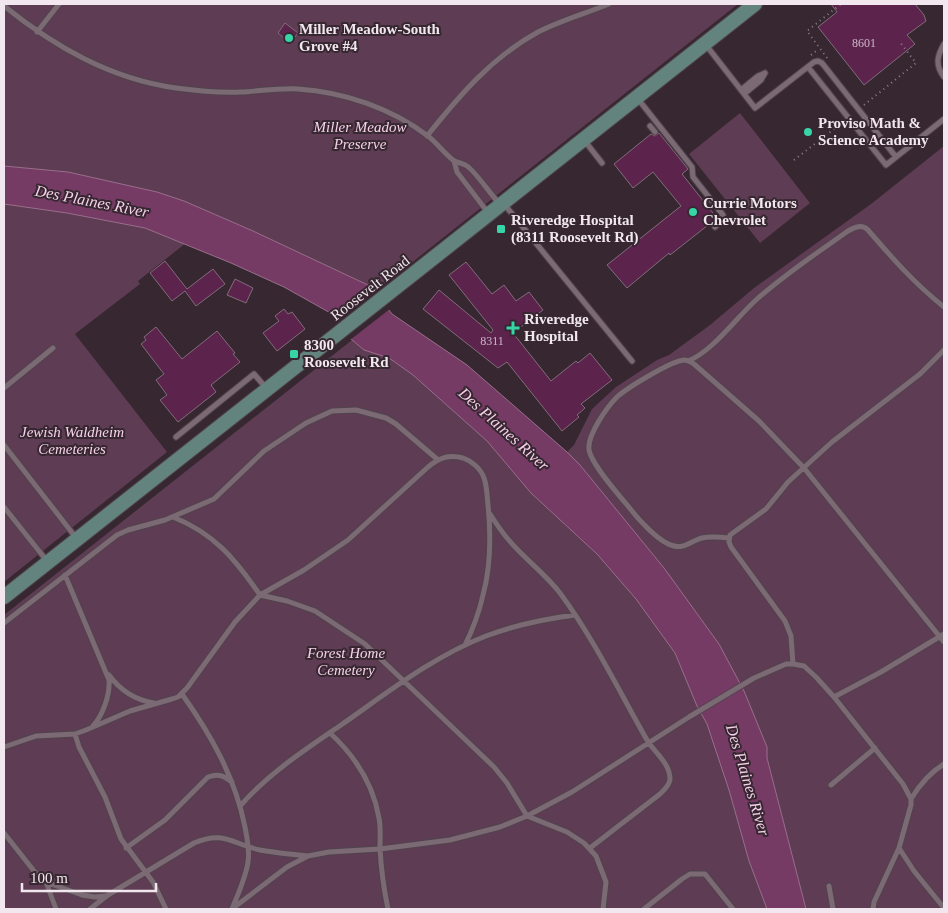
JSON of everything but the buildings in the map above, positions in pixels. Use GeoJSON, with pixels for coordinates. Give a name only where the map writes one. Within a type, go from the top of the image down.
{"type":"FeatureCollection","features":[{"type":"Feature","properties":{"kind":"main road","name":"Roosevelt Road"},"geometry":{"type":"LineString","coordinates":[[4,597],[755,4]]}},
{"type":"Feature","properties":{"kind":"lane"},"geometry":{"type":"LineString","coordinates":[[37,32],[59,4]]}},
{"type":"Feature","properties":{"kind":"lane"},"geometry":{"type":"LineString","coordinates":[[427,136],[471,83],[514,47],[536,33],[557,23],[577,14],[609,4]]}},
{"type":"Feature","properties":{"kind":"lane"},"geometry":{"type":"LineString","coordinates":[[4,6],[37,32],[63,49],[118,74],[175,88],[196,90],[238,92],[297,89],[342,96],[365,102],[394,116],[427,136],[454,161],[467,166],[498,208],[632,361]]}},
{"type":"Feature","properties":{"kind":"lane"},"geometry":{"type":"LineString","coordinates":[[704,44],[755,108],[814,62],[822,63],[896,157]]}},
{"type":"Feature","properties":{"kind":"lane"},"geometry":{"type":"LineString","coordinates":[[944,44],[938,55],[938,66],[944,77]]}},
{"type":"Feature","properties":{"kind":"lane"},"geometry":{"type":"LineString","coordinates":[[808,67],[886,165],[944,119]]}},
{"type":"Feature","properties":{"kind":"lane"},"geometry":{"type":"LineString","coordinates":[[637,98],[692,167],[693,177]]}},
{"type":"Feature","properties":{"kind":"lane"},"geometry":{"type":"LineString","coordinates":[[650,126],[654,132]]}},
{"type":"Feature","properties":{"kind":"lane"},"geometry":{"type":"LineString","coordinates":[[584,140],[602,163]]}},
{"type":"Feature","properties":{"kind":"lane"},"geometry":{"type":"LineString","coordinates":[[454,161],[457,172],[498,208]]}},
{"type":"Feature","properties":{"kind":"lane"},"geometry":{"type":"LineString","coordinates":[[686,171],[723,215],[721,221],[715,227]]}},
{"type":"Feature","properties":{"kind":"lane"},"geometry":{"type":"LineString","coordinates":[[729,538],[702,538],[678,547],[663,542],[632,512],[594,461],[589,450],[595,428],[618,397],[675,362],[688,361],[704,353],[756,300],[788,274],[848,231],[860,226],[865,227],[899,266],[944,307]]}},
{"type":"Feature","properties":{"kind":"lane"},"geometry":{"type":"LineString","coordinates":[[4,388],[53,348]]}},
{"type":"Feature","properties":{"kind":"lane"},"geometry":{"type":"LineString","coordinates":[[793,664],[791,636],[785,621],[731,547],[729,538],[733,532],[753,520],[766,509],[788,482],[854,424],[920,374],[944,350]]}},
{"type":"Feature","properties":{"kind":"lane"},"geometry":{"type":"LineString","coordinates":[[688,361],[694,364],[759,421],[804,468],[942,636],[944,642]]}},
{"type":"Feature","properties":{"kind":"lane"},"geometry":{"type":"LineString","coordinates":[[176,437],[254,374],[268,389]]}},
{"type":"Feature","properties":{"kind":"lane"},"geometry":{"type":"LineString","coordinates":[[4,623],[117,535],[173,517],[214,499],[264,451],[306,423],[332,411],[356,410],[386,418],[396,424],[437,459]]}},
{"type":"Feature","properties":{"kind":"lane"},"geometry":{"type":"LineString","coordinates":[[4,446],[77,539]]}},
{"type":"Feature","properties":{"kind":"lane"},"geometry":{"type":"LineString","coordinates":[[4,748],[36,736],[74,734],[130,711],[172,699],[182,694],[235,622],[260,595],[304,570],[348,540],[437,459],[456,456],[467,459],[484,478],[491,534],[487,577],[478,612],[465,645]]}},
{"type":"Feature","properties":{"kind":"lane"},"geometry":{"type":"LineString","coordinates":[[4,507],[48,563]]}},
{"type":"Feature","properties":{"kind":"lane"},"geometry":{"type":"LineString","coordinates":[[488,512],[514,546],[551,582],[574,615],[596,648],[648,742],[665,764],[670,779],[660,794],[590,848]]}},
{"type":"Feature","properties":{"kind":"lane"},"geometry":{"type":"LineString","coordinates":[[173,517],[196,528],[218,543],[240,566],[260,595],[288,601],[326,617],[365,644],[500,773],[527,816],[567,832],[590,848],[600,864],[606,882],[603,909]]}},
{"type":"Feature","properties":{"kind":"lane"},"geometry":{"type":"LineString","coordinates":[[65,575],[107,673],[109,686],[102,713],[91,728]]}},
{"type":"Feature","properties":{"kind":"lane"},"geometry":{"type":"LineString","coordinates":[[241,805],[259,787],[305,750],[405,682],[465,645],[520,625],[546,618],[574,615]]}},
{"type":"Feature","properties":{"kind":"lane"},"geometry":{"type":"LineString","coordinates":[[834,697],[942,636]]}},
{"type":"Feature","properties":{"kind":"lane"},"geometry":{"type":"LineString","coordinates":[[90,909],[108,895],[145,872],[205,838],[224,837],[248,847],[268,852],[308,856],[329,852],[380,850],[450,840],[500,827],[527,816],[572,792],[648,742],[754,678],[775,668],[793,664],[804,666],[810,670],[834,697],[903,784],[911,799]]}},
{"type":"Feature","properties":{"kind":"lane"},"geometry":{"type":"LineString","coordinates":[[107,673],[130,694],[142,700],[156,703]]}},
{"type":"Feature","properties":{"kind":"lane"},"geometry":{"type":"LineString","coordinates":[[182,694],[206,729],[241,805],[248,847],[248,862],[232,909]]}},
{"type":"Feature","properties":{"kind":"lane"},"geometry":{"type":"LineString","coordinates":[[330,733],[352,755],[369,784],[379,818],[380,850],[388,909]]}},
{"type":"Feature","properties":{"kind":"lane"},"geometry":{"type":"LineString","coordinates":[[74,734],[79,747],[101,786],[126,848],[158,891],[166,909]]}},
{"type":"Feature","properties":{"kind":"lane"},"geometry":{"type":"LineString","coordinates":[[831,786],[875,748]]}},
{"type":"Feature","properties":{"kind":"lane"},"geometry":{"type":"LineString","coordinates":[[873,909],[874,902],[899,848],[910,811],[911,799],[927,777],[944,764]]}},
{"type":"Feature","properties":{"kind":"lane"},"geometry":{"type":"LineString","coordinates":[[126,848],[165,820],[208,777],[214,775],[223,776],[232,783]]}},
{"type":"Feature","properties":{"kind":"lane"},"geometry":{"type":"LineString","coordinates":[[4,833],[34,871],[46,882],[82,895],[95,897],[108,895]]}},
{"type":"Feature","properties":{"kind":"lane"},"geometry":{"type":"LineString","coordinates":[[899,848],[914,871],[944,908]]}},
{"type":"Feature","properties":{"kind":"lane"},"geometry":{"type":"LineString","coordinates":[[232,909],[287,867],[308,856]]}},
{"type":"Feature","properties":{"kind":"lane"},"geometry":{"type":"LineString","coordinates":[[644,909],[690,874],[705,874],[733,909]]}},
{"type":"Feature","properties":{"kind":"lane"},"geometry":{"type":"LineString","coordinates":[[46,882],[56,909]]}},
{"type":"Feature","properties":{"kind":"lane"},"geometry":{"type":"LineString","coordinates":[[829,886],[832,909]]}},
{"type":"Feature","properties":{"kind":"path"},"geometry":{"type":"LineString","coordinates":[[831,62],[807,31],[843,4]]}},
{"type":"Feature","properties":{"kind":"green space","name":"Miller Meadow Preserve"},"geometry":{"type":"Polygon","coordinates":[[[4,4],[738,4],[376,291],[370,286],[253,231],[184,201],[157,192],[68,172],[4,166],[4,4]]]}},
{"type":"Feature","properties":{"kind":"green space"},"geometry":{"type":"Polygon","coordinates":[[[740,113],[810,203],[760,243],[689,154],[740,113]]]}},
{"type":"Feature","properties":{"kind":"green space"},"geometry":{"type":"Polygon","coordinates":[[[944,146],[944,909],[806,909],[767,757],[767,747],[719,644],[664,568],[580,465],[567,452],[574,445],[592,409],[616,387],[657,360],[669,355],[710,325],[754,288],[871,204],[944,146]]]}},
{"type":"Feature","properties":{"kind":"green space","name":"Jewish Waldheim Cemeteries"},"geometry":{"type":"Polygon","coordinates":[[[4,204],[67,213],[145,228],[186,243],[138,281],[140,284],[75,334],[167,452],[4,582],[4,204]]]}},
{"type":"Feature","properties":{"kind":"green space","name":"Forest Home Cemetery"},"geometry":{"type":"Polygon","coordinates":[[[352,340],[364,350],[389,358],[413,375],[487,441],[531,493],[597,554],[636,599],[675,653],[697,706],[707,724],[729,790],[749,861],[767,909],[4,909],[4,615],[352,340]]]}},
{"type":"Feature","properties":{"kind":"water","name":"Des Plaines River"},"geometry":{"type":"Polygon","coordinates":[[[4,166],[68,172],[157,192],[184,201],[253,231],[370,286],[392,314],[467,365],[567,452],[580,465],[664,568],[719,644],[744,691],[767,747],[767,758],[806,909],[767,909],[749,861],[729,790],[707,724],[697,706],[675,653],[636,599],[597,554],[531,493],[487,441],[413,375],[389,358],[364,350],[352,340],[334,315],[284,287],[145,228],[67,213],[4,204],[4,166]]]}},
{"type":"Feature","properties":{"kind":"pier"},"geometry":{"type":"Polygon","coordinates":[[[375,290],[390,309],[350,340],[335,321],[375,290]]]}},
{"type":"Feature","properties":{"kind":"place","name":"Miller Meadow-South Grove #4"},"geometry":{"type":"Point","coordinates":[289,38]}},
{"type":"Feature","properties":{"kind":"place","name":"Proviso Math & Science Academy"},"geometry":{"type":"Point","coordinates":[808,132]}},
{"type":"Feature","properties":{"kind":"place","name":"Currie Motors Chevrolet"},"geometry":{"type":"Point","coordinates":[693,212]}},
{"type":"Feature","properties":{"kind":"place","name":"Riveredge Hospital (8311 Roosevelt Rd)"},"geometry":{"type":"Point","coordinates":[501,229]}},
{"type":"Feature","properties":{"kind":"place","name":"Riveredge Hospital"},"geometry":{"type":"Point","coordinates":[513,328]}},
{"type":"Feature","properties":{"kind":"place","name":"8300 Roosevelt Rd"},"geometry":{"type":"Point","coordinates":[294,354]}}]}
